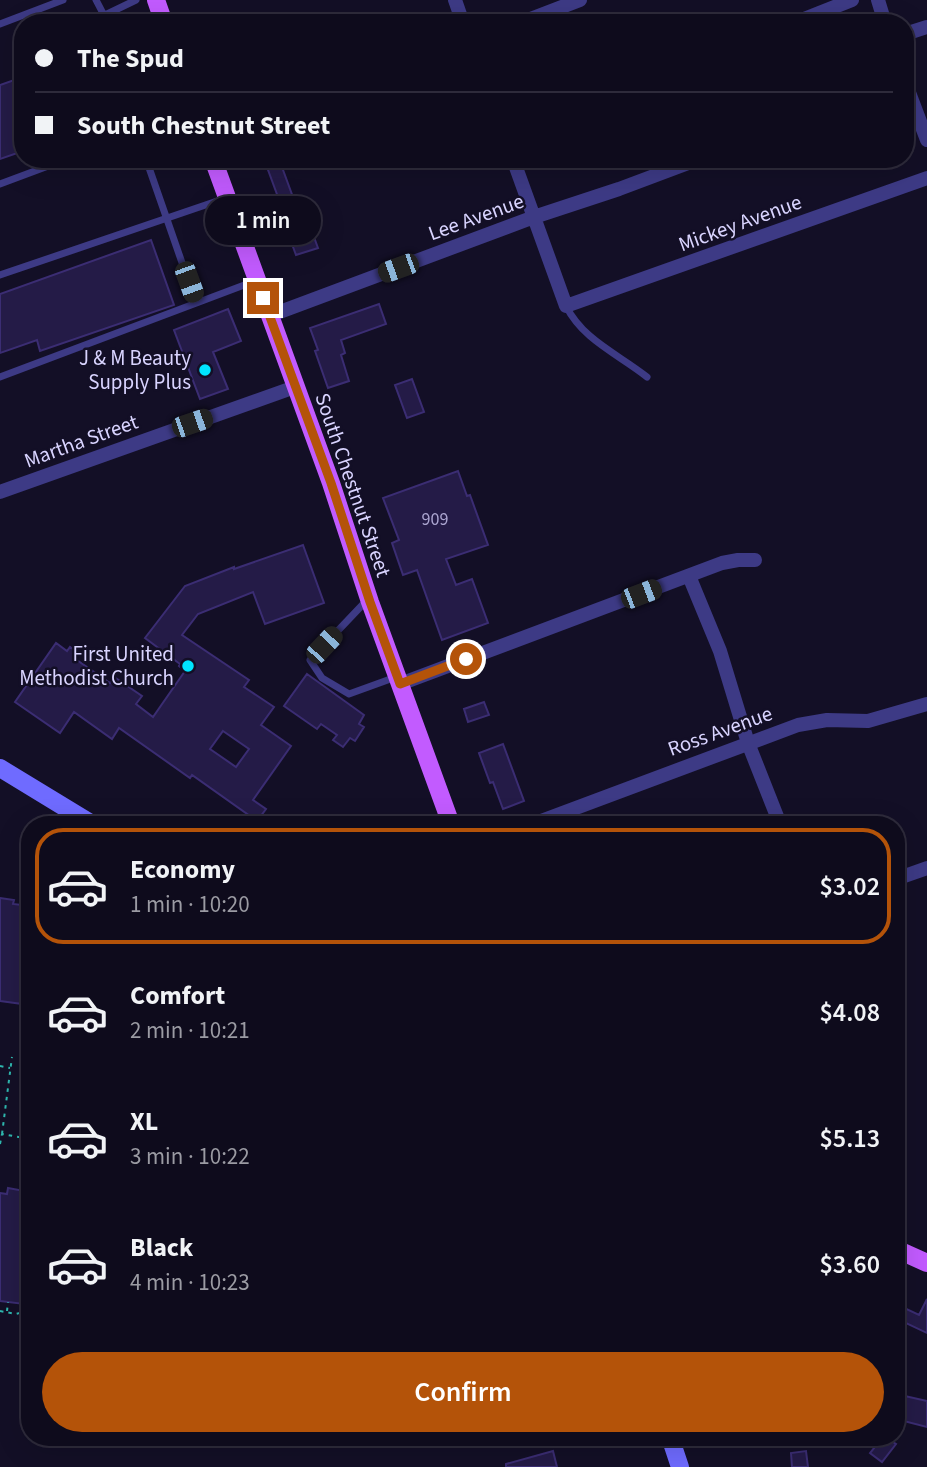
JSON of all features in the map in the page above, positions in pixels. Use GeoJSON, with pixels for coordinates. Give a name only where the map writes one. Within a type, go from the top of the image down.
{"type":"FeatureCollection","features":[{"type":"Feature","properties":{"kind":"main road","name":"South Chestnut Street"},"geometry":{"type":"LineString","coordinates":[[216,168],[331,483],[368,598],[449,816]]}},
{"type":"Feature","properties":{"kind":"main road"},"geometry":{"type":"LineString","coordinates":[[0,768],[79,816]]}},
{"type":"Feature","properties":{"kind":"main road"},"geometry":{"type":"LineString","coordinates":[[905,1253],[927,1262]]}},
{"type":"Feature","properties":{"kind":"main road"},"geometry":{"type":"LineString","coordinates":[[673,1446],[680,1467]]}},
{"type":"Feature","properties":{"kind":"street"},"geometry":{"type":"LineString","coordinates":[[543,14],[580,0]]}},
{"type":"Feature","properties":{"kind":"street"},"geometry":{"type":"LineString","coordinates":[[817,14],[852,0]]}},
{"type":"Feature","properties":{"kind":"street"},"geometry":{"type":"LineString","coordinates":[[914,108],[927,140]]}},
{"type":"Feature","properties":{"kind":"street"},"geometry":{"type":"LineString","coordinates":[[516,168],[566,306]]}},
{"type":"Feature","properties":{"kind":"street","name":"Lee Avenue"},"geometry":{"type":"LineString","coordinates":[[269,316],[534,217],[675,168]]}},
{"type":"Feature","properties":{"kind":"street","name":"Mickey Avenue"},"geometry":{"type":"LineString","coordinates":[[566,306],[927,178]]}},
{"type":"Feature","properties":{"kind":"street","name":"Martha Street"},"geometry":{"type":"LineString","coordinates":[[0,492],[295,387]]}},
{"type":"Feature","properties":{"kind":"street"},"geometry":{"type":"LineString","coordinates":[[398,680],[722,563],[755,560]]}},
{"type":"Feature","properties":{"kind":"street"},"geometry":{"type":"LineString","coordinates":[[689,576],[720,652],[748,743],[777,816]]}},
{"type":"Feature","properties":{"kind":"street","name":"Ross Avenue"},"geometry":{"type":"LineString","coordinates":[[554,816],[798,725],[827,720],[867,721],[927,704]]}},
{"type":"Feature","properties":{"kind":"street"},"geometry":{"type":"LineString","coordinates":[[905,876],[927,867]]}},
{"type":"Feature","properties":{"kind":"lane"},"geometry":{"type":"LineString","coordinates":[[26,14],[63,0]]}},
{"type":"Feature","properties":{"kind":"lane"},"geometry":{"type":"LineString","coordinates":[[115,14],[136,0]]}},
{"type":"Feature","properties":{"kind":"lane"},"geometry":{"type":"LineString","coordinates":[[0,184],[43,168]]}},
{"type":"Feature","properties":{"kind":"lane"},"geometry":{"type":"LineString","coordinates":[[149,168],[197,303]]}},
{"type":"Feature","properties":{"kind":"lane"},"geometry":{"type":"LineString","coordinates":[[0,275],[227,198]]}},
{"type":"Feature","properties":{"kind":"lane"},"geometry":{"type":"LineString","coordinates":[[0,377],[257,281]]}},
{"type":"Feature","properties":{"kind":"lane"},"geometry":{"type":"LineString","coordinates":[[566,306],[573,320],[587,336],[647,377]]}},
{"type":"Feature","properties":{"kind":"lane"},"geometry":{"type":"LineString","coordinates":[[368,598],[310,660],[322,678],[349,694],[398,680]]}},
{"type":"Feature","properties":{"kind":"path"},"geometry":{"type":"LineString","coordinates":[[0,1144],[12,1056]]}},
{"type":"Feature","properties":{"kind":"path"},"geometry":{"type":"LineString","coordinates":[[0,1066],[11,1068]]}},
{"type":"Feature","properties":{"kind":"path"},"geometry":{"type":"LineString","coordinates":[[2,1134],[21,1137]]}},
{"type":"Feature","properties":{"kind":"path"},"geometry":{"type":"LineString","coordinates":[[6,1312],[8,1302]]}},
{"type":"Feature","properties":{"kind":"path"},"geometry":{"type":"LineString","coordinates":[[0,1311],[21,1313]]}},
{"type":"Feature","properties":{"kind":"building"},"geometry":{"type":"Polygon","coordinates":[[[14,80],[14,154],[0,159],[0,85],[14,80]]]}},
{"type":"Feature","properties":{"kind":"building"},"geometry":{"type":"Polygon","coordinates":[[[267,168],[282,168],[298,211],[285,216],[267,168]]]}},
{"type":"Feature","properties":{"kind":"building"},"geometry":{"type":"Polygon","coordinates":[[[311,229],[318,248],[296,255],[289,236],[311,229]]]}},
{"type":"Feature","properties":{"kind":"building"},"geometry":{"type":"Polygon","coordinates":[[[151,240],[174,305],[40,351],[37,340],[0,353],[0,294],[151,240]]]}},
{"type":"Feature","properties":{"kind":"building"},"geometry":{"type":"Polygon","coordinates":[[[379,304],[386,324],[341,340],[345,353],[341,355],[349,381],[328,388],[310,328],[379,304]]]}},
{"type":"Feature","properties":{"kind":"building","name":"J & M Beauty Supply Plus"},"geometry":{"type":"Polygon","coordinates":[[[228,309],[241,341],[213,352],[228,389],[200,399],[174,330],[228,309]]]}},
{"type":"Feature","properties":{"kind":"building"},"geometry":{"type":"Polygon","coordinates":[[[412,379],[424,412],[407,418],[395,385],[412,379]]]}},
{"type":"Feature","properties":{"kind":"building"},"geometry":{"type":"Polygon","coordinates":[[[458,471],[467,496],[470,495],[488,545],[446,559],[456,585],[472,579],[488,623],[442,640],[417,570],[403,575],[392,543],[399,540],[383,498],[458,471]]]}},
{"type":"Feature","properties":{"kind":"building"},"geometry":{"type":"Polygon","coordinates":[[[303,545],[324,603],[265,624],[253,592],[198,614],[182,635],[249,680],[244,687],[274,707],[261,725],[291,746],[253,800],[266,809],[261,816],[250,816],[119,728],[112,739],[74,712],[60,733],[15,702],[56,643],[67,651],[70,647],[78,653],[74,658],[110,683],[114,677],[142,696],[136,704],[153,717],[185,671],[180,664],[145,638],[185,586],[303,545]],[[223,731],[210,749],[236,767],[249,749],[223,731]]]}},
{"type":"Feature","properties":{"kind":"building"},"geometry":{"type":"Polygon","coordinates":[[[307,674],[364,715],[359,724],[364,727],[355,741],[350,738],[343,747],[333,740],[337,735],[321,724],[317,729],[284,706],[307,674]]]}},
{"type":"Feature","properties":{"kind":"building"},"geometry":{"type":"Polygon","coordinates":[[[484,702],[489,715],[468,722],[464,709],[484,702]]]}},
{"type":"Feature","properties":{"kind":"building"},"geometry":{"type":"Polygon","coordinates":[[[503,744],[524,801],[503,809],[479,753],[503,744]]]}},
{"type":"Feature","properties":{"kind":"building"},"geometry":{"type":"Polygon","coordinates":[[[0,898],[14,900],[13,904],[21,905],[21,1004],[0,1001],[0,898]]]}},
{"type":"Feature","properties":{"kind":"building"},"geometry":{"type":"Polygon","coordinates":[[[8,1188],[21,1190],[21,1304],[0,1301],[0,1193],[7,1194],[8,1188]]]}},
{"type":"Feature","properties":{"kind":"building"},"geometry":{"type":"Polygon","coordinates":[[[927,1299],[927,1333],[905,1322],[905,1308],[919,1315],[927,1299]]]}},
{"type":"Feature","properties":{"kind":"building"},"geometry":{"type":"Polygon","coordinates":[[[905,1396],[927,1401],[927,1427],[905,1421],[905,1396]]]}},
{"type":"Feature","properties":{"kind":"building"},"geometry":{"type":"Polygon","coordinates":[[[876,1446],[894,1446],[882,1462],[870,1453],[876,1446]]]}},
{"type":"Feature","properties":{"kind":"building"},"geometry":{"type":"Polygon","coordinates":[[[553,1451],[557,1467],[506,1467],[506,1464],[553,1451]]]}},
{"type":"Feature","properties":{"kind":"building"},"geometry":{"type":"Polygon","coordinates":[[[806,1451],[808,1467],[792,1467],[791,1453],[806,1451]]]}},
{"type":"Feature","properties":{"kind":"place","name":"J & M Beauty Supply Plus"},"geometry":{"type":"Point","coordinates":[205,370]}},
{"type":"Feature","properties":{"kind":"place","name":"First United Methodist Church"},"geometry":{"type":"Point","coordinates":[188,666]}},
{"type":"Feature","properties":{"kind":"route"},"geometry":{"type":"LineString","coordinates":[[263,298],[331,483],[400,684],[466,659]]}}]}
